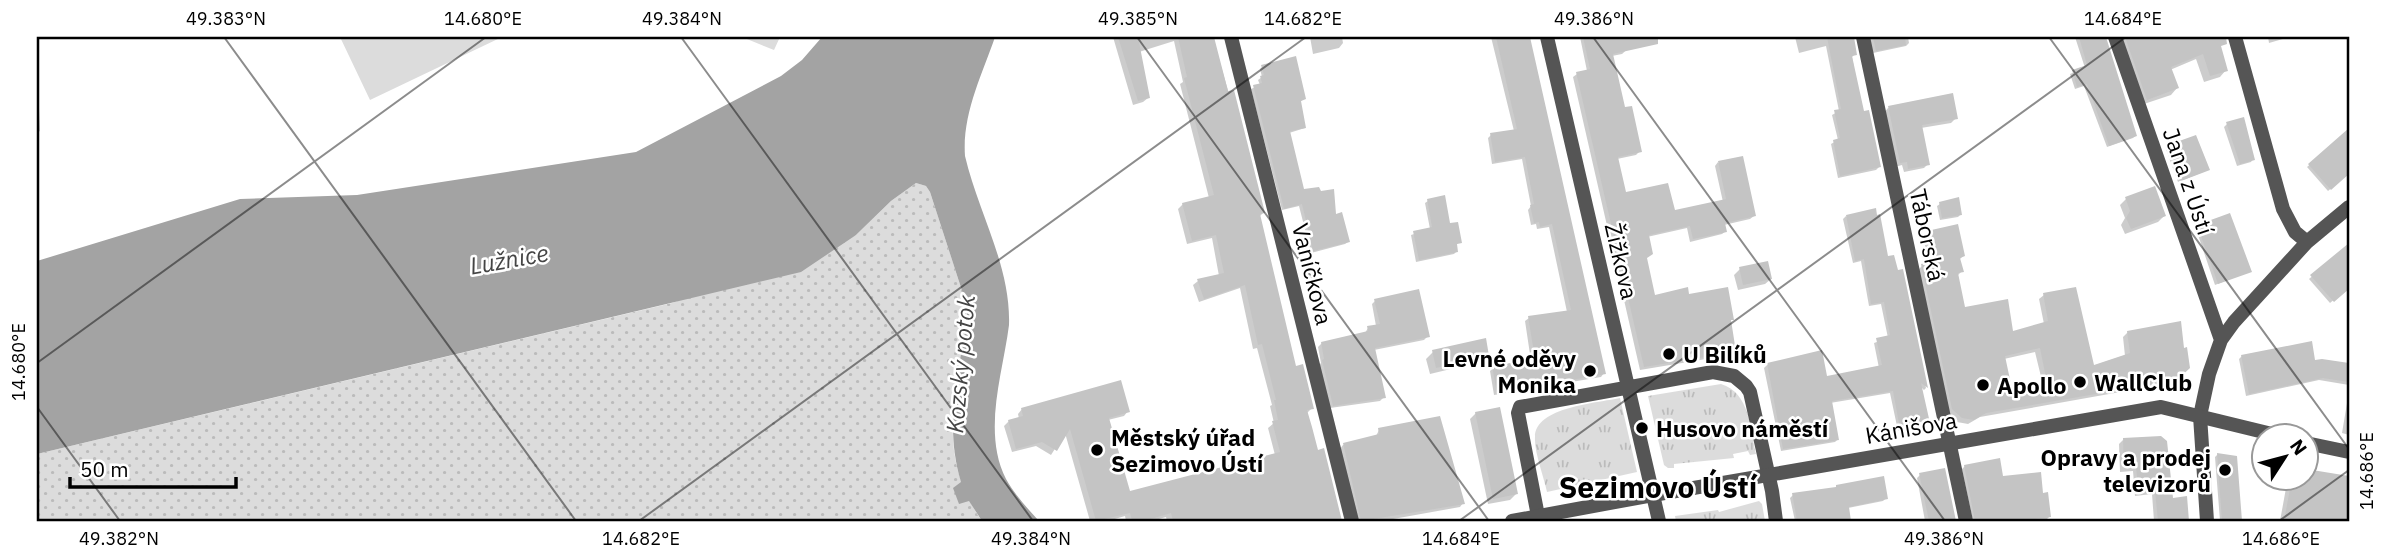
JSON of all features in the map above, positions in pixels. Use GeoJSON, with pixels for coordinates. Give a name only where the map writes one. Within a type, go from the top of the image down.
{"type":"FeatureCollection","features":[{"type":"Feature","properties":{"kind":"street","name":"Vaníčkova"},"geometry":{"type":"LineString","coordinates":[[1231,37],[1352,521]]}},
{"type":"Feature","properties":{"kind":"street","name":"Žižkova"},"geometry":{"type":"LineString","coordinates":[[1547,37],[1659,521]]}},
{"type":"Feature","properties":{"kind":"street","name":"Táborská"},"geometry":{"type":"LineString","coordinates":[[1863,37],[1966,521]]}},
{"type":"Feature","properties":{"kind":"street","name":"Jana z Ústí"},"geometry":{"type":"LineString","coordinates":[[2115,37],[2221,340]]}},
{"type":"Feature","properties":{"kind":"street"},"geometry":{"type":"LineString","coordinates":[[2235,37],[2283,209],[2295,232],[2307,242]]}},
{"type":"Feature","properties":{"kind":"street"},"geometry":{"type":"LineString","coordinates":[[2207,521],[2200,416],[2209,374],[2221,340],[2234,322],[2307,242],[2349,207]]}},
{"type":"Feature","properties":{"kind":"street"},"geometry":{"type":"LineString","coordinates":[[1539,519],[1518,408],[1526,404],[1713,372],[1734,376],[1750,392],[1776,521]]}},
{"type":"Feature","properties":{"kind":"street","name":"Kánišova"},"geometry":{"type":"LineString","coordinates":[[1512,521],[1539,519],[1653,495],[2161,407],[2250,429]]}},
{"type":"Feature","properties":{"kind":"street"},"geometry":{"type":"LineString","coordinates":[[2320,446],[2349,452]]}},
{"type":"Feature","properties":{"kind":"green space"},"geometry":{"type":"Polygon","coordinates":[[[340,37],[502,37],[370,100],[340,37]]]}},
{"type":"Feature","properties":{"kind":"green space"},"geometry":{"type":"Polygon","coordinates":[[[742,37],[780,37],[774,50],[742,37]]]}},
{"type":"Feature","properties":{"kind":"green space"},"geometry":{"type":"Polygon","coordinates":[[[916,183],[926,186],[930,192],[966,303],[965,332],[954,404],[953,444],[962,482],[982,521],[37,521],[37,454],[672,303],[856,235],[891,201],[916,183]]]}},
{"type":"Feature","properties":{"kind":"green space"},"geometry":{"type":"Polygon","coordinates":[[[1721,384],[1738,395],[1743,403],[1756,454],[1750,455],[1748,451],[1733,454],[1734,458],[1674,464],[1674,468],[1668,468],[1664,465],[1648,396],[1721,384]]]}},
{"type":"Feature","properties":{"kind":"green space"},"geometry":{"type":"Polygon","coordinates":[[[1620,398],[1637,472],[1547,492],[1536,450],[1535,437],[1538,427],[1545,419],[1569,408],[1620,398]]]}},
{"type":"Feature","properties":{"kind":"green space"},"geometry":{"type":"Polygon","coordinates":[[[1759,501],[1765,521],[1676,521],[1675,516],[1719,512],[1759,501]]]}},
{"type":"Feature","properties":{"kind":"water"},"geometry":{"type":"Polygon","coordinates":[[[822,37],[995,37],[970,110],[965,156],[999,260],[1008,303],[1009,325],[996,402],[999,461],[1010,485],[1039,521],[982,521],[969,501],[959,504],[953,488],[961,482],[956,461],[953,421],[967,319],[966,303],[930,192],[926,186],[916,183],[891,201],[856,235],[801,272],[37,454],[37,261],[240,199],[357,195],[636,152],[781,76],[802,60],[822,37]]]}},
{"type":"Feature","properties":{"kind":"building"},"geometry":{"type":"Polygon","coordinates":[[[1118,37],[1138,37],[1150,98],[1138,101],[1118,37]]]}},
{"type":"Feature","properties":{"kind":"building"},"geometry":{"type":"Polygon","coordinates":[[[1178,37],[1214,37],[1228,91],[1234,90],[1265,213],[1260,214],[1296,366],[1303,364],[1314,409],[1307,410],[1318,450],[1324,448],[1342,521],[1173,521],[1171,513],[1144,521],[1132,521],[1130,513],[1096,521],[1070,429],[1057,451],[1042,442],[1016,449],[1008,420],[1023,416],[1021,408],[1121,380],[1130,412],[1109,418],[1130,491],[1280,452],[1272,421],[1278,420],[1276,400],[1262,344],[1258,345],[1245,285],[1204,299],[1197,279],[1224,273],[1216,235],[1192,241],[1182,203],[1214,195],[1184,78],[1187,77],[1178,37]]]}},
{"type":"Feature","properties":{"kind":"building"},"geometry":{"type":"Polygon","coordinates":[[[1496,37],[1530,37],[1606,374],[1497,393],[1492,366],[1535,359],[1528,316],[1571,310],[1552,224],[1540,227],[1539,222],[1534,223],[1530,205],[1534,204],[1525,157],[1495,162],[1490,133],[1517,129],[1496,37]]]}},
{"type":"Feature","properties":{"kind":"building"},"geometry":{"type":"Polygon","coordinates":[[[1583,37],[1658,37],[1658,44],[1613,54],[1625,107],[1632,106],[1642,152],[1618,157],[1626,192],[1668,183],[1675,210],[1726,199],[1718,161],[1743,156],[1756,216],[1725,223],[1727,232],[1693,239],[1690,226],[1649,235],[1653,254],[1647,258],[1655,295],[1688,287],[1689,294],[1728,287],[1736,352],[1644,367],[1576,72],[1590,69],[1583,37]]]}},
{"type":"Feature","properties":{"kind":"building"},"geometry":{"type":"Polygon","coordinates":[[[1827,37],[1854,37],[1857,55],[1852,56],[1864,111],[1869,110],[1881,167],[1840,176],[1833,140],[1840,138],[1834,110],[1841,109],[1827,37]]]}},
{"type":"Feature","properties":{"kind":"building"},"geometry":{"type":"Polygon","coordinates":[[[1873,37],[1905,37],[1906,45],[1876,51],[1873,37]]]}},
{"type":"Feature","properties":{"kind":"building"},"geometry":{"type":"Polygon","coordinates":[[[2079,37],[2106,37],[2137,136],[2109,146],[2087,84],[2077,87],[2072,70],[2087,65],[2079,37]]]}},
{"type":"Feature","properties":{"kind":"building"},"geometry":{"type":"Polygon","coordinates":[[[2125,37],[2226,37],[2227,44],[2221,46],[2228,71],[2210,76],[2203,54],[2171,67],[2179,88],[2147,100],[2125,37]]]}},
{"type":"Feature","properties":{"kind":"building"},"geometry":{"type":"Polygon","coordinates":[[[1296,56],[1306,99],[1301,101],[1306,128],[1290,131],[1304,189],[1334,189],[1336,214],[1342,212],[1350,242],[1313,251],[1302,204],[1284,209],[1253,85],[1262,83],[1260,76],[1264,75],[1261,65],[1296,56]]]}},
{"type":"Feature","properties":{"kind":"building"},"geometry":{"type":"Polygon","coordinates":[[[1953,93],[1958,119],[1922,125],[1930,165],[1908,169],[1907,162],[1900,163],[1888,106],[1953,93]]]}},
{"type":"Feature","properties":{"kind":"building"},"geometry":{"type":"Polygon","coordinates":[[[2244,117],[2255,160],[2240,164],[2226,122],[2244,117]]]}},
{"type":"Feature","properties":{"kind":"building"},"geometry":{"type":"Polygon","coordinates":[[[2349,128],[2349,174],[2331,190],[2308,164],[2349,128]]]}},
{"type":"Feature","properties":{"kind":"building"},"geometry":{"type":"Polygon","coordinates":[[[2196,135],[2210,170],[2181,181],[2168,145],[2196,135]]]}},
{"type":"Feature","properties":{"kind":"building"},"geometry":{"type":"Polygon","coordinates":[[[2155,186],[2166,216],[2131,229],[2126,218],[2130,211],[2125,197],[2155,186]]]}},
{"type":"Feature","properties":{"kind":"building"},"geometry":{"type":"Polygon","coordinates":[[[1445,195],[1450,223],[1458,222],[1462,243],[1457,244],[1458,252],[1419,260],[1413,231],[1432,227],[1427,199],[1445,195]]]}},
{"type":"Feature","properties":{"kind":"building"},"geometry":{"type":"Polygon","coordinates":[[[1959,197],[1962,215],[1942,218],[1939,202],[1959,197]]]}},
{"type":"Feature","properties":{"kind":"building"},"geometry":{"type":"Polygon","coordinates":[[[1876,208],[1877,215],[1880,214],[1888,256],[1894,255],[1898,270],[1903,269],[1928,388],[1921,383],[1930,423],[1900,429],[1893,391],[1832,401],[1839,440],[1783,449],[1767,363],[1822,350],[1827,376],[1882,365],[1876,338],[1890,335],[1884,302],[1871,304],[1864,259],[1855,261],[1846,215],[1876,208]]]}},
{"type":"Feature","properties":{"kind":"building"},"geometry":{"type":"Polygon","coordinates":[[[2230,213],[2252,272],[2218,284],[2197,225],[2230,213]]]}},
{"type":"Feature","properties":{"kind":"building"},"geometry":{"type":"Polygon","coordinates":[[[1958,224],[1965,256],[1960,258],[1964,272],[1958,273],[1965,307],[2008,299],[2013,331],[2048,321],[2043,293],[2076,287],[2094,365],[2130,353],[2127,331],[2181,321],[2184,348],[2187,347],[2190,368],[2177,380],[1986,413],[1974,420],[1962,418],[1952,409],[1921,264],[1934,261],[1927,231],[1958,224]],[[2040,348],[2005,356],[2012,389],[2047,383],[2040,348]]]}},
{"type":"Feature","properties":{"kind":"building"},"geometry":{"type":"Polygon","coordinates":[[[2349,243],[2349,289],[2334,302],[2310,275],[2349,243]]]}},
{"type":"Feature","properties":{"kind":"building"},"geometry":{"type":"Polygon","coordinates":[[[1768,261],[1772,279],[1743,285],[1739,267],[1768,261]]]}},
{"type":"Feature","properties":{"kind":"building"},"geometry":{"type":"Polygon","coordinates":[[[1419,289],[1430,337],[1375,348],[1386,398],[1333,406],[1322,360],[1321,342],[1368,331],[1367,326],[1380,324],[1374,299],[1419,289]]]}},
{"type":"Feature","properties":{"kind":"building"},"geometry":{"type":"Polygon","coordinates":[[[1486,338],[1489,356],[1436,368],[1432,350],[1486,338]]]}},
{"type":"Feature","properties":{"kind":"building"},"geometry":{"type":"Polygon","coordinates":[[[2312,341],[2315,360],[2349,363],[2349,382],[2323,378],[2249,394],[2241,355],[2312,341]]]}},
{"type":"Feature","properties":{"kind":"building"},"geometry":{"type":"Polygon","coordinates":[[[1500,407],[1518,494],[1493,499],[1475,412],[1500,407]]]}},
{"type":"Feature","properties":{"kind":"building"},"geometry":{"type":"Polygon","coordinates":[[[1440,416],[1465,504],[1361,521],[1343,443],[1379,434],[1378,428],[1440,416]]]}},
{"type":"Feature","properties":{"kind":"building"},"geometry":{"type":"Polygon","coordinates":[[[2161,436],[2167,441],[2173,498],[2187,496],[2189,521],[2158,521],[2155,491],[2139,493],[2136,468],[2124,468],[2123,438],[2161,436]]]}},
{"type":"Feature","properties":{"kind":"building"},"geometry":{"type":"Polygon","coordinates":[[[2217,453],[2237,456],[2242,521],[2222,521],[2217,453]]]}},
{"type":"Feature","properties":{"kind":"building"},"geometry":{"type":"Polygon","coordinates":[[[2000,458],[2003,476],[2041,472],[2043,493],[2048,492],[2051,517],[2019,521],[1975,521],[1964,465],[2000,458]]]}},
{"type":"Feature","properties":{"kind":"building"},"geometry":{"type":"Polygon","coordinates":[[[1945,468],[1956,521],[1929,521],[1919,473],[1945,468]]]}},
{"type":"Feature","properties":{"kind":"building"},"geometry":{"type":"Polygon","coordinates":[[[2320,471],[2349,476],[2347,521],[2284,521],[2290,491],[2320,491],[2320,471]]]}},
{"type":"Feature","properties":{"kind":"building"},"geometry":{"type":"Polygon","coordinates":[[[1884,476],[1888,499],[1849,507],[1851,521],[1797,521],[1792,493],[1884,476]]]}},
{"type":"Feature","properties":{"kind":"place","name":"U Bilíků"},"geometry":{"type":"Point","coordinates":[1669,354]}},
{"type":"Feature","properties":{"kind":"place","name":"Levné oděvy Monika"},"geometry":{"type":"Point","coordinates":[1590,371]}},
{"type":"Feature","properties":{"kind":"place","name":"WallClub"},"geometry":{"type":"Point","coordinates":[2080,382]}},
{"type":"Feature","properties":{"kind":"place","name":"Apollo"},"geometry":{"type":"Point","coordinates":[1983,385]}},
{"type":"Feature","properties":{"kind":"place","name":"Husovo náměstí"},"geometry":{"type":"Point","coordinates":[1642,428]}},
{"type":"Feature","properties":{"kind":"place","name":"Městský úřad Sezimovo Ústí"},"geometry":{"type":"Point","coordinates":[1097,450]}},
{"type":"Feature","properties":{"kind":"place","name":"Opravy a prodej televizorů"},"geometry":{"type":"Point","coordinates":[2225,470]}},
{"type":"Feature","properties":{"kind":"district","name":"Sezimovo Ústí"},"geometry":{"type":"Point","coordinates":[1658,486]}},
{"type":"Feature","properties":{"kind":"water label","name":"Lužnice"},"geometry":{"type":"Point","coordinates":[509,259]}},
{"type":"Feature","properties":{"kind":"water label","name":"Kozský potok"},"geometry":{"type":"Point","coordinates":[960,364]}}]}
